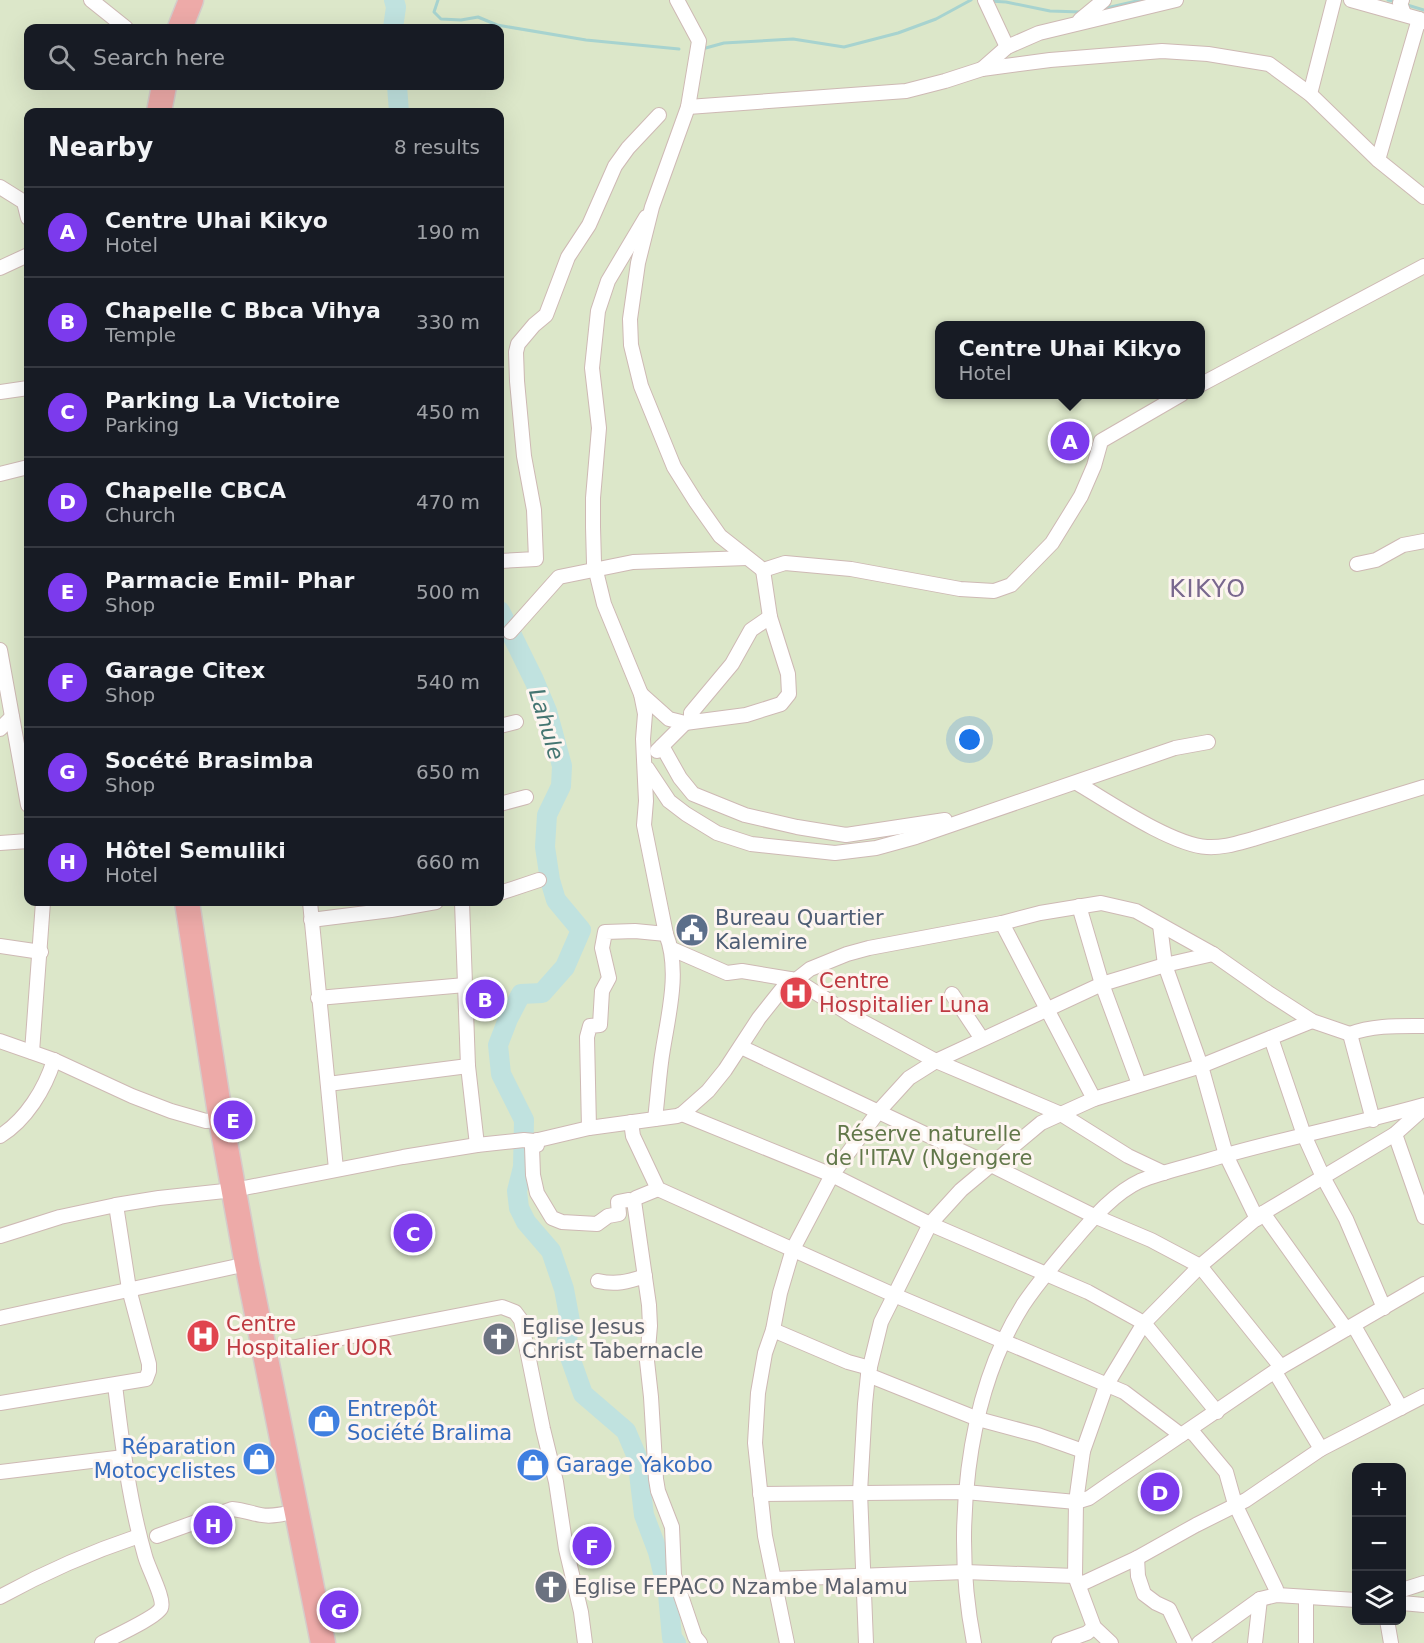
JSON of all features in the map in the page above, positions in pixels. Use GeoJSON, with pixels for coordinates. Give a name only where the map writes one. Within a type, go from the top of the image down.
{"type":"FeatureCollection","features":[{"type":"Feature","properties":{"kind":"highway"},"geometry":{"type":"LineString","coordinates":[[182,24],[191,0]]}},
{"type":"Feature","properties":{"kind":"highway"},"geometry":{"type":"LineString","coordinates":[[160,108],[163,90]]}},
{"type":"Feature","properties":{"kind":"highway"},"geometry":{"type":"LineString","coordinates":[[188,906],[221,1120],[247,1264],[323,1643]]}},
{"type":"Feature","properties":{"kind":"street"},"geometry":{"type":"LineString","coordinates":[[91,0],[121,24]]}},
{"type":"Feature","properties":{"kind":"street"},"geometry":{"type":"LineString","coordinates":[[641,694],[669,718],[688,722],[746,715],[781,704],[789,694],[788,674],[770,618],[763,570],[720,536],[674,466],[641,386],[631,345],[630,319],[638,263],[652,207],[688,107],[699,41],[677,0]]}},
{"type":"Feature","properties":{"kind":"street"},"geometry":{"type":"LineString","coordinates":[[985,0],[1007,47]]}},
{"type":"Feature","properties":{"kind":"street"},"geometry":{"type":"LineString","coordinates":[[1076,24],[1104,0]]}},
{"type":"Feature","properties":{"kind":"street"},"geometry":{"type":"LineString","coordinates":[[982,69],[1007,47],[1040,33],[1176,0]]}},
{"type":"Feature","properties":{"kind":"street"},"geometry":{"type":"LineString","coordinates":[[1310,94],[1334,0]]}},
{"type":"Feature","properties":{"kind":"street"},"geometry":{"type":"LineString","coordinates":[[1351,0],[1403,7],[1422,20],[1378,160]]}},
{"type":"Feature","properties":{"kind":"street"},"geometry":{"type":"LineString","coordinates":[[688,107],[906,91],[982,69],[1050,60],[1162,51],[1208,54],[1269,64],[1310,94],[1378,160],[1424,198]]}},
{"type":"Feature","properties":{"kind":"street"},"geometry":{"type":"LineString","coordinates":[[504,561],[536,559],[534,510],[524,456],[518,392],[516,352],[518,344],[546,315],[568,257],[589,225],[615,166],[628,148],[659,115]]}},
{"type":"Feature","properties":{"kind":"street"},"geometry":{"type":"LineString","coordinates":[[0,187],[24,199]]}},
{"type":"Feature","properties":{"kind":"street"},"geometry":{"type":"LineString","coordinates":[[652,207],[608,280],[598,311],[592,368],[599,428],[593,498],[596,570],[604,604],[641,694],[645,714],[644,825],[666,934],[672,949],[672,990],[662,1050],[656,1119]]}},
{"type":"Feature","properties":{"kind":"street"},"geometry":{"type":"LineString","coordinates":[[0,268],[24,257]]}},
{"type":"Feature","properties":{"kind":"street"},"geometry":{"type":"LineString","coordinates":[[1205,382],[1424,266]]}},
{"type":"Feature","properties":{"kind":"street"},"geometry":{"type":"LineString","coordinates":[[0,392],[24,389]]}},
{"type":"Feature","properties":{"kind":"street"},"geometry":{"type":"LineString","coordinates":[[763,570],[785,563],[850,569],[979,591],[994,591],[1011,585],[1053,543],[1068,521],[1094,466],[1101,441],[1173,399]]}},
{"type":"Feature","properties":{"kind":"street"},"geometry":{"type":"LineString","coordinates":[[0,474],[24,468]]}},
{"type":"Feature","properties":{"kind":"street"},"geometry":{"type":"LineString","coordinates":[[1358,564],[1376,560],[1403,545],[1424,541]]}},
{"type":"Feature","properties":{"kind":"street"},"geometry":{"type":"LineString","coordinates":[[510,632],[559,577],[633,562],[747,558]]}},
{"type":"Feature","properties":{"kind":"street"},"geometry":{"type":"LineString","coordinates":[[645,763],[688,722],[691,713],[732,664],[751,630],[770,618]]}},
{"type":"Feature","properties":{"kind":"street"},"geometry":{"type":"LineString","coordinates":[[0,650],[7,710],[24,786]]}},
{"type":"Feature","properties":{"kind":"street"},"geometry":{"type":"LineString","coordinates":[[0,729],[7,710]]}},
{"type":"Feature","properties":{"kind":"street"},"geometry":{"type":"LineString","coordinates":[[504,725],[516,722]]}},
{"type":"Feature","properties":{"kind":"street"},"geometry":{"type":"LineString","coordinates":[[645,763],[669,801],[717,832],[751,844],[836,853],[876,848],[916,837],[1176,748],[1208,742]]}},
{"type":"Feature","properties":{"kind":"street"},"geometry":{"type":"LineString","coordinates":[[662,746],[680,778],[693,794],[745,815],[797,827],[846,835],[975,817]]}},
{"type":"Feature","properties":{"kind":"street"},"geometry":{"type":"LineString","coordinates":[[1077,783],[1175,838],[1206,847],[1226,846],[1253,839],[1424,787]]}},
{"type":"Feature","properties":{"kind":"street"},"geometry":{"type":"LineString","coordinates":[[504,803],[526,797]]}},
{"type":"Feature","properties":{"kind":"street"},"geometry":{"type":"LineString","coordinates":[[0,843],[24,841]]}},
{"type":"Feature","properties":{"kind":"street"},"geometry":{"type":"LineString","coordinates":[[504,892],[539,880]]}},
{"type":"Feature","properties":{"kind":"street"},"geometry":{"type":"LineString","coordinates":[[0,1236],[60,1217],[116,1205],[234,1190],[336,1169],[477,1145],[535,1140],[589,1128],[682,1114],[708,1091],[741,1047],[759,1018],[793,980],[810,969],[869,948],[1079,906],[1101,903],[1136,911],[1213,954],[1312,1021],[1350,1034],[1359,1030],[1424,1026]]}},
{"type":"Feature","properties":{"kind":"street"},"geometry":{"type":"LineString","coordinates":[[32,1052],[43,906]]}},
{"type":"Feature","properties":{"kind":"street"},"geometry":{"type":"LineString","coordinates":[[310,906],[336,1169]]}},
{"type":"Feature","properties":{"kind":"street"},"geometry":{"type":"LineString","coordinates":[[311,920],[414,906]]}},
{"type":"Feature","properties":{"kind":"street"},"geometry":{"type":"LineString","coordinates":[[462,906],[468,1066],[477,1145]]}},
{"type":"Feature","properties":{"kind":"street"},"geometry":{"type":"LineString","coordinates":[[1079,906],[1102,984],[1139,1084]]}},
{"type":"Feature","properties":{"kind":"street"},"geometry":{"type":"LineString","coordinates":[[1002,923],[1094,1099]]}},
{"type":"Feature","properties":{"kind":"street"},"geometry":{"type":"LineString","coordinates":[[1160,925],[1165,965],[1201,1066],[1226,1155],[1260,1216],[1350,1327],[1401,1408]]}},
{"type":"Feature","properties":{"kind":"street"},"geometry":{"type":"LineString","coordinates":[[589,1128],[587,1037],[590,1026],[600,1026],[602,991],[609,978],[602,948],[605,932],[635,931],[666,934]]}},
{"type":"Feature","properties":{"kind":"street"},"geometry":{"type":"LineString","coordinates":[[0,946],[40,952]]}},
{"type":"Feature","properties":{"kind":"street"},"geometry":{"type":"LineString","coordinates":[[672,949],[727,973],[742,971],[793,980],[854,1017],[936,1061],[1061,1114],[1128,1156],[1164,1173]]}},
{"type":"Feature","properties":{"kind":"street"},"geometry":{"type":"LineString","coordinates":[[787,1643],[765,1536],[760,1494],[755,1443],[758,1394],[765,1353],[793,1249],[832,1175],[878,1112],[909,1078],[936,1061],[1102,984],[1165,965],[1213,954]]}},
{"type":"Feature","properties":{"kind":"street"},"geometry":{"type":"LineString","coordinates":[[318,998],[465,985]]}},
{"type":"Feature","properties":{"kind":"street"},"geometry":{"type":"LineString","coordinates":[[952,994],[982,1039]]}},
{"type":"Feature","properties":{"kind":"street"},"geometry":{"type":"LineString","coordinates":[[866,1643],[860,1492],[869,1371],[881,1322],[930,1224],[961,1190],[1041,1124],[1094,1099],[1201,1066],[1312,1021]]}},
{"type":"Feature","properties":{"kind":"street"},"geometry":{"type":"LineString","coordinates":[[1350,1034],[1373,1120]]}},
{"type":"Feature","properties":{"kind":"street"},"geometry":{"type":"LineString","coordinates":[[1271,1038],[1304,1135],[1346,1219],[1384,1308]]}},
{"type":"Feature","properties":{"kind":"street"},"geometry":{"type":"LineString","coordinates":[[0,1041],[54,1060],[132,1096],[171,1111],[206,1121],[221,1120]]}},
{"type":"Feature","properties":{"kind":"street"},"geometry":{"type":"LineString","coordinates":[[741,1047],[1094,1216],[1150,1240],[1200,1266],[1278,1370],[1321,1449]]}},
{"type":"Feature","properties":{"kind":"street"},"geometry":{"type":"LineString","coordinates":[[0,1136],[12,1129],[29,1108],[50,1072],[54,1060]]}},
{"type":"Feature","properties":{"kind":"street"},"geometry":{"type":"LineString","coordinates":[[328,1084],[468,1066]]}},
{"type":"Feature","properties":{"kind":"street"},"geometry":{"type":"LineString","coordinates":[[974,1643],[967,1606],[965,1492],[978,1419],[987,1386],[1004,1341],[1023,1306],[1046,1273],[1094,1216],[1139,1182],[1226,1155],[1424,1107]]}},
{"type":"Feature","properties":{"kind":"street"},"geometry":{"type":"LineString","coordinates":[[1111,1643],[1094,1627],[1077,1580],[1076,1502],[1083,1451],[1106,1386],[1144,1323],[1200,1266],[1260,1216],[1395,1134],[1424,1107]]}},
{"type":"Feature","properties":{"kind":"street"},"geometry":{"type":"LineString","coordinates":[[682,1114],[832,1175],[930,1224],[1088,1292],[1144,1323],[1217,1412]]}},
{"type":"Feature","properties":{"kind":"street"},"geometry":{"type":"LineString","coordinates":[[631,1122],[633,1136],[658,1189],[894,1295],[1124,1392],[1185,1433],[1222,1466],[1235,1504],[1277,1595]]}},
{"type":"Feature","properties":{"kind":"street"},"geometry":{"type":"LineString","coordinates":[[1395,1134],[1424,1217]]}},
{"type":"Feature","properties":{"kind":"street"},"geometry":{"type":"LineString","coordinates":[[535,1140],[537,1144],[532,1147],[533,1175],[537,1193],[552,1218],[562,1222],[597,1224],[608,1216],[619,1214],[618,1202],[634,1201]]}},
{"type":"Feature","properties":{"kind":"street"},"geometry":{"type":"LineString","coordinates":[[634,1201],[658,1189]]}},
{"type":"Feature","properties":{"kind":"street"},"geometry":{"type":"LineString","coordinates":[[634,1201],[649,1305],[647,1361],[656,1479],[658,1491],[672,1527],[674,1575],[695,1637],[700,1643]]}},
{"type":"Feature","properties":{"kind":"street"},"geometry":{"type":"LineString","coordinates":[[0,1403],[146,1379],[149,1365],[129,1289],[116,1205]]}},
{"type":"Feature","properties":{"kind":"street"},"geometry":{"type":"LineString","coordinates":[[0,1318],[247,1264]]}},
{"type":"Feature","properties":{"kind":"street"},"geometry":{"type":"LineString","coordinates":[[598,1281],[627,1282],[645,1276]]}},
{"type":"Feature","properties":{"kind":"street"},"geometry":{"type":"LineString","coordinates":[[760,1494],[965,1492],[1076,1502],[1089,1498],[1278,1370],[1424,1284]]}},
{"type":"Feature","properties":{"kind":"street"},"geometry":{"type":"LineString","coordinates":[[265,1353],[502,1307],[515,1312],[521,1320],[556,1482],[566,1549],[585,1643]]}},
{"type":"Feature","properties":{"kind":"street"},"geometry":{"type":"LineString","coordinates":[[773,1330],[978,1419],[1038,1435],[1083,1451]]}},
{"type":"Feature","properties":{"kind":"street"},"geometry":{"type":"LineString","coordinates":[[102,1643],[158,1612],[162,1606],[162,1599],[148,1567],[139,1536],[124,1457],[115,1385]]}},
{"type":"Feature","properties":{"kind":"street"},"geometry":{"type":"LineString","coordinates":[[774,1579],[965,1572],[1077,1580],[1137,1558],[1246,1500],[1321,1449],[1424,1396]]}},
{"type":"Feature","properties":{"kind":"street"},"geometry":{"type":"LineString","coordinates":[[0,1472],[124,1457]]}},
{"type":"Feature","properties":{"kind":"street"},"geometry":{"type":"LineString","coordinates":[[157,1536],[232,1509],[262,1515],[296,1511]]}},
{"type":"Feature","properties":{"kind":"street"},"geometry":{"type":"LineString","coordinates":[[0,1597],[62,1566],[108,1546],[139,1536]]}},
{"type":"Feature","properties":{"kind":"street"},"geometry":{"type":"LineString","coordinates":[[1137,1558],[1138,1576],[1144,1594],[1169,1609],[1185,1643]]}},
{"type":"Feature","properties":{"kind":"street"},"geometry":{"type":"LineString","coordinates":[[1406,1588],[1424,1583]]}},
{"type":"Feature","properties":{"kind":"street"},"geometry":{"type":"LineString","coordinates":[[1198,1643],[1260,1599],[1277,1595],[1352,1600]]}},
{"type":"Feature","properties":{"kind":"street"},"geometry":{"type":"LineString","coordinates":[[1306,1597],[1306,1643]]}},
{"type":"Feature","properties":{"kind":"street"},"geometry":{"type":"LineString","coordinates":[[1255,1643],[1260,1599]]}},
{"type":"Feature","properties":{"kind":"street"},"geometry":{"type":"LineString","coordinates":[[1406,1603],[1424,1605]]}},
{"type":"Feature","properties":{"kind":"street"},"geometry":{"type":"LineString","coordinates":[[1388,1625],[1391,1643]]}},
{"type":"Feature","properties":{"kind":"street"},"geometry":{"type":"LineString","coordinates":[[1059,1643],[1087,1633],[1094,1627]]}},
{"type":"Feature","properties":{"kind":"green space","name":"Réserve naturelle de l'ITAV (Ngengere"},"geometry":{"type":"Polygon","coordinates":[[[0,0],[1424,0],[1424,1643],[0,1643],[0,0]]]}},
{"type":"Feature","properties":{"kind":"waterway","name":"Lahule"},"geometry":{"type":"LineString","coordinates":[[394,0],[396,7],[394,24]]}},
{"type":"Feature","properties":{"kind":"waterway"},"geometry":{"type":"LineString","coordinates":[[438,0],[434,12],[441,19],[461,20],[478,17],[495,24]]}},
{"type":"Feature","properties":{"kind":"waterway"},"geometry":{"type":"LineString","coordinates":[[702,49],[724,43],[793,39],[844,47],[898,33],[936,19],[971,0]]}},
{"type":"Feature","properties":{"kind":"waterway"},"geometry":{"type":"LineString","coordinates":[[1102,9],[1141,0]]}},
{"type":"Feature","properties":{"kind":"waterway"},"geometry":{"type":"LineString","coordinates":[[1388,0],[1398,2]]}},
{"type":"Feature","properties":{"kind":"waterway"},"geometry":{"type":"LineString","coordinates":[[989,1],[1050,11],[1081,12]]}},
{"type":"Feature","properties":{"kind":"waterway"},"geometry":{"type":"LineString","coordinates":[[1404,4],[1424,10]]}},
{"type":"Feature","properties":{"kind":"waterway"},"geometry":{"type":"LineString","coordinates":[[504,26],[586,40],[679,49]]}},
{"type":"Feature","properties":{"kind":"waterway","name":"Lahule"},"geometry":{"type":"LineString","coordinates":[[397,90],[399,108]]}},
{"type":"Feature","properties":{"kind":"waterway","name":"Lahule"},"geometry":{"type":"LineString","coordinates":[[504,619],[547,711],[562,766],[561,786],[547,815],[545,847],[550,880],[556,900],[581,930],[565,967],[542,993],[521,994],[498,1045],[501,1074],[524,1120],[523,1167],[517,1191],[519,1208],[526,1222],[551,1251],[564,1289],[570,1321],[566,1346],[583,1394],[626,1431],[637,1457],[644,1515],[658,1552],[668,1594],[672,1638],[676,1643]]}},
{"type":"Feature","properties":{"kind":"place","name":"Centre Uhai Kikyo"},"geometry":{"type":"Point","coordinates":[1070,441]}},
{"type":"Feature","properties":{"kind":"place","name":"Bureau Quartier Kalemire"},"geometry":{"type":"Point","coordinates":[692,930]}},
{"type":"Feature","properties":{"kind":"place","name":"Centre Hospitalier Luna"},"geometry":{"type":"Point","coordinates":[796,993]}},
{"type":"Feature","properties":{"kind":"place","name":"Chapelle C Bbca Vihya"},"geometry":{"type":"Point","coordinates":[485,999]}},
{"type":"Feature","properties":{"kind":"place","name":"Parmacie Emil- Phar"},"geometry":{"type":"Point","coordinates":[233,1120]}},
{"type":"Feature","properties":{"kind":"place","name":"Parking La Victoire"},"geometry":{"type":"Point","coordinates":[413,1233]}},
{"type":"Feature","properties":{"kind":"place","name":"Centre Hospitalier UOR"},"geometry":{"type":"Point","coordinates":[203,1336]}},
{"type":"Feature","properties":{"kind":"place","name":"Eglise Jesus Christ Tabernacle"},"geometry":{"type":"Point","coordinates":[499,1339]}},
{"type":"Feature","properties":{"kind":"place","name":"Entrepôt Société Bralima"},"geometry":{"type":"Point","coordinates":[324,1421]}},
{"type":"Feature","properties":{"kind":"place","name":"Réparation Motocyclistes"},"geometry":{"type":"Point","coordinates":[259,1459]}},
{"type":"Feature","properties":{"kind":"place","name":"Garage Yakobo"},"geometry":{"type":"Point","coordinates":[533,1465]}},
{"type":"Feature","properties":{"kind":"place","name":"Chapelle CBCA"},"geometry":{"type":"Point","coordinates":[1160,1492]}},
{"type":"Feature","properties":{"kind":"place","name":"Hôtel Semuliki"},"geometry":{"type":"Point","coordinates":[213,1525]}},
{"type":"Feature","properties":{"kind":"place","name":"Garage Citex"},"geometry":{"type":"Point","coordinates":[592,1546]}},
{"type":"Feature","properties":{"kind":"place","name":"Eglise FEPACO Nzambe Malamu"},"geometry":{"type":"Point","coordinates":[551,1587]}},
{"type":"Feature","properties":{"kind":"place","name":"Socété Brasimba"},"geometry":{"type":"Point","coordinates":[339,1610]}},
{"type":"Feature","properties":{"kind":"district","name":"KIKYO"},"geometry":{"type":"Point","coordinates":[1208,589]}}]}
